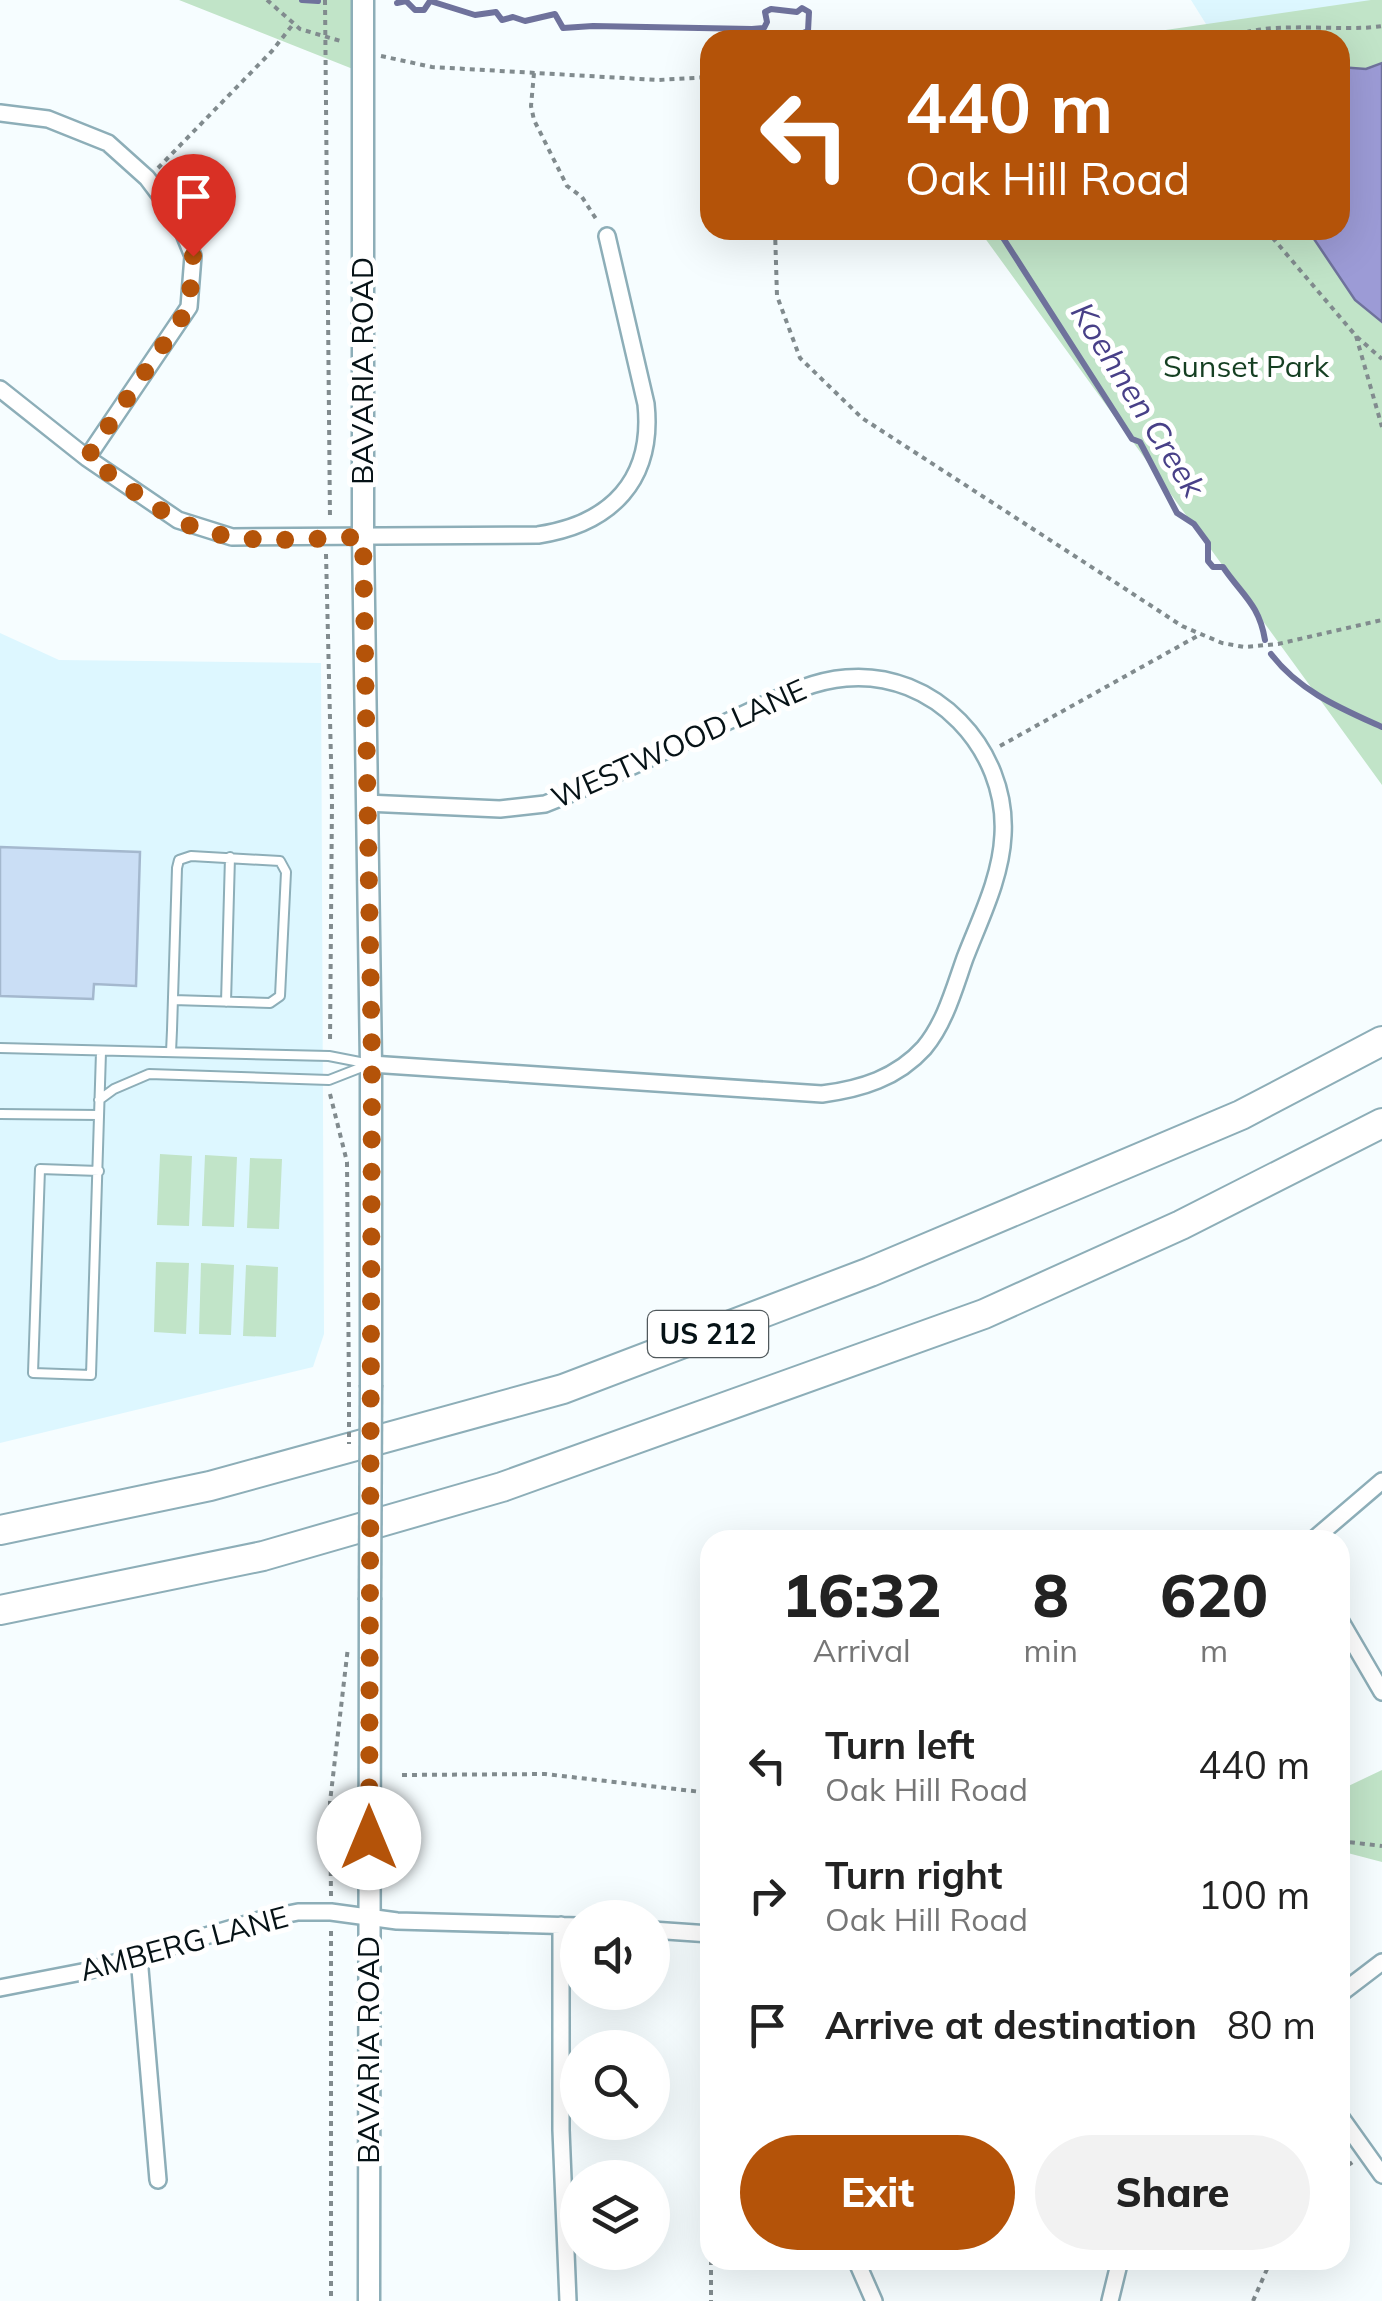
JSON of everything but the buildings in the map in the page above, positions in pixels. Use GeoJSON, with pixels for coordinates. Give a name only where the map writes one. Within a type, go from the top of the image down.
{"type":"FeatureCollection","features":[{"type":"Feature","properties":{"kind":"highway","name":"US 212"},"geometry":{"type":"LineString","coordinates":[[0,1530],[210,1486],[563,1389],[870,1272],[1241,1115],[1382,1041]]}},
{"type":"Feature","properties":{"kind":"highway","name":"US 212"},"geometry":{"type":"LineString","coordinates":[[0,1610],[263,1556],[502,1487],[984,1314],[1199,1217],[1382,1124]]}},
{"type":"Feature","properties":{"kind":"street","name":"BAVARIA ROAD"},"geometry":{"type":"LineString","coordinates":[[362,0],[363,537],[372,1064],[369,2301]]}},
{"type":"Feature","properties":{"kind":"street"},"geometry":{"type":"LineString","coordinates":[[0,113],[48,119],[108,144],[147,178],[178,218],[193,256],[189,307],[87,458]]}},
{"type":"Feature","properties":{"kind":"street"},"geometry":{"type":"LineString","coordinates":[[0,389],[87,458],[178,520],[204,530],[232,537],[328,538],[538,535],[563,531],[590,521],[615,504],[644,456],[648,431],[646,404],[607,236]]}},
{"type":"Feature","properties":{"kind":"street","name":"WESTWOOD LANE"},"geometry":{"type":"LineString","coordinates":[[366,802],[500,808],[545,804],[796,690],[848,677],[902,684],[953,712],[985,755],[1002,800],[1003,834],[999,866],[944,1017],[924,1047],[902,1068],[879,1080],[822,1094],[372,1064]]}},
{"type":"Feature","properties":{"kind":"street"},"geometry":{"type":"LineString","coordinates":[[1324,1530],[1382,1481]]}},
{"type":"Feature","properties":{"kind":"street"},"geometry":{"type":"LineString","coordinates":[[1350,1637],[1382,1692]]}},
{"type":"Feature","properties":{"kind":"street","name":"AMBERG LANE"},"geometry":{"type":"LineString","coordinates":[[0,1988],[46,1982],[298,1912],[560,1925]]}},
{"type":"Feature","properties":{"kind":"street"},"geometry":{"type":"LineString","coordinates":[[670,1931],[700,1933]]}},
{"type":"Feature","properties":{"kind":"street"},"geometry":{"type":"LineString","coordinates":[[139,1956],[158,2180]]}},
{"type":"Feature","properties":{"kind":"street"},"geometry":{"type":"LineString","coordinates":[[1350,1986],[1382,1962]]}},
{"type":"Feature","properties":{"kind":"street"},"geometry":{"type":"LineString","coordinates":[[566,2010],[561,2130],[568,2301]]}},
{"type":"Feature","properties":{"kind":"street"},"geometry":{"type":"LineString","coordinates":[[1350,2130],[1382,2175]]}},
{"type":"Feature","properties":{"kind":"street"},"geometry":{"type":"LineString","coordinates":[[860,2270],[874,2301]]}},
{"type":"Feature","properties":{"kind":"street"},"geometry":{"type":"LineString","coordinates":[[1110,2301],[1118,2270]]}},
{"type":"Feature","properties":{"kind":"lane"},"geometry":{"type":"LineString","coordinates":[[171,1052],[173,1000],[179,860],[191,856],[276,858],[286,872],[280,996],[270,1003],[173,1000]]}},
{"type":"Feature","properties":{"kind":"lane"},"geometry":{"type":"LineString","coordinates":[[226,1002],[230,857]]}},
{"type":"Feature","properties":{"kind":"lane"},"geometry":{"type":"LineString","coordinates":[[0,1048],[329,1056],[372,1064]]}},
{"type":"Feature","properties":{"kind":"lane"},"geometry":{"type":"LineString","coordinates":[[99,1170],[40,1169],[32,1373],[91,1375],[99,1170],[101,1052]]}},
{"type":"Feature","properties":{"kind":"lane"},"geometry":{"type":"LineString","coordinates":[[149,1074],[150,1052]]}},
{"type":"Feature","properties":{"kind":"lane"},"geometry":{"type":"LineString","coordinates":[[100,1100],[114,1088],[149,1074],[329,1080],[372,1064]]}},
{"type":"Feature","properties":{"kind":"lane"},"geometry":{"type":"LineString","coordinates":[[0,1114],[99,1115]]}},
{"type":"Feature","properties":{"kind":"path"},"geometry":{"type":"LineString","coordinates":[[268,0],[300,29],[432,67],[658,80],[700,78]]}},
{"type":"Feature","properties":{"kind":"path"},"geometry":{"type":"LineString","coordinates":[[325,0],[330,521],[325,556],[332,801],[329,1056]]}},
{"type":"Feature","properties":{"kind":"path"},"geometry":{"type":"LineString","coordinates":[[147,178],[182,146],[294,24]]}},
{"type":"Feature","properties":{"kind":"path"},"geometry":{"type":"LineString","coordinates":[[1350,30],[1382,26]]}},
{"type":"Feature","properties":{"kind":"path"},"geometry":{"type":"LineString","coordinates":[[534,73],[534,120],[567,186],[582,197],[607,236]]}},
{"type":"Feature","properties":{"kind":"path"},"geometry":{"type":"LineString","coordinates":[[776,240],[777,296],[800,358],[837,396],[862,418],[1182,626],[1222,644],[1261,645],[1382,620]]}},
{"type":"Feature","properties":{"kind":"path"},"geometry":{"type":"LineString","coordinates":[[1274,240],[1356,336],[1382,359]]}},
{"type":"Feature","properties":{"kind":"path"},"geometry":{"type":"LineString","coordinates":[[1356,336],[1382,427]]}},
{"type":"Feature","properties":{"kind":"path"},"geometry":{"type":"LineString","coordinates":[[985,755],[1201,634]]}},
{"type":"Feature","properties":{"kind":"path"},"geometry":{"type":"LineString","coordinates":[[329,1080],[348,1162],[349,1392]]}},
{"type":"Feature","properties":{"kind":"path"},"geometry":{"type":"LineString","coordinates":[[331,2301],[330,1802],[348,1640]]}},
{"type":"Feature","properties":{"kind":"path"},"geometry":{"type":"LineString","coordinates":[[402,1775],[545,1774],[700,1792]]}},
{"type":"Feature","properties":{"kind":"path"},"geometry":{"type":"LineString","coordinates":[[1350,1841],[1382,1846]]}},
{"type":"Feature","properties":{"kind":"path"},"geometry":{"type":"LineString","coordinates":[[712,2270],[712,2301]]}},
{"type":"Feature","properties":{"kind":"path"},"geometry":{"type":"LineString","coordinates":[[1253,2301],[1267,2270]]}},
{"type":"Feature","properties":{"kind":"shaded area"},"geometry":{"type":"Polygon","coordinates":[[[1191,0],[1382,0],[1258,30],[1210,30],[1191,0]]]}},
{"type":"Feature","properties":{"kind":"shaded area"},"geometry":{"type":"Polygon","coordinates":[[[0,633],[59,660],[321,663],[324,1334],[313,1367],[0,1443],[0,633]]]}},
{"type":"Feature","properties":{"kind":"green space"},"geometry":{"type":"Polygon","coordinates":[[[179,0],[363,0],[363,73],[179,0]]]}},
{"type":"Feature","properties":{"kind":"green space","name":"Sunset Park"},"geometry":{"type":"Polygon","coordinates":[[[1382,0],[1382,785],[986,240],[1350,240],[1350,30],[1166,30],[1382,0]]]}},
{"type":"Feature","properties":{"kind":"green space"},"geometry":{"type":"Polygon","coordinates":[[[160,1154],[192,1156],[189,1226],[157,1225],[160,1154]]]}},
{"type":"Feature","properties":{"kind":"green space"},"geometry":{"type":"Polygon","coordinates":[[[205,1155],[237,1157],[234,1227],[202,1226],[205,1155]]]}},
{"type":"Feature","properties":{"kind":"green space"},"geometry":{"type":"Polygon","coordinates":[[[250,1158],[282,1159],[279,1229],[247,1228],[250,1158]]]}},
{"type":"Feature","properties":{"kind":"green space"},"geometry":{"type":"Polygon","coordinates":[[[156,1262],[189,1263],[186,1334],[154,1332],[156,1262]]]}},
{"type":"Feature","properties":{"kind":"green space"},"geometry":{"type":"Polygon","coordinates":[[[201,1263],[234,1265],[231,1335],[199,1334],[201,1263]]]}},
{"type":"Feature","properties":{"kind":"green space"},"geometry":{"type":"Polygon","coordinates":[[[246,1265],[278,1267],[276,1337],[243,1336],[246,1265]]]}},
{"type":"Feature","properties":{"kind":"green space"},"geometry":{"type":"Polygon","coordinates":[[[1382,1770],[1382,1862],[1350,1854],[1350,1785],[1382,1770]]]}},
{"type":"Feature","properties":{"kind":"water"},"geometry":{"type":"Polygon","coordinates":[[[1382,63],[1382,322],[1355,300],[1315,240],[1350,240],[1350,68],[1366,69],[1382,63]]]}},
{"type":"Feature","properties":{"kind":"waterway","name":"Koehnen Creek"},"geometry":{"type":"LineString","coordinates":[[302,0],[318,1]]}},
{"type":"Feature","properties":{"kind":"waterway","name":"Koehnen Creek"},"geometry":{"type":"LineString","coordinates":[[397,3],[406,1],[415,10],[424,10],[430,1],[475,15],[496,12],[502,20],[513,17],[525,21],[555,14],[563,28],[764,28],[765,12],[797,12],[802,8],[809,12],[808,30]]}},
{"type":"Feature","properties":{"kind":"waterway","name":"Koehnen Creek"},"geometry":{"type":"LineString","coordinates":[[1004,240],[1132,439],[1140,442],[1177,513],[1194,524],[1208,543],[1208,561],[1213,567],[1223,567],[1254,608],[1265,640]]}},
{"type":"Feature","properties":{"kind":"waterway","name":"Koehnen Creek"},"geometry":{"type":"LineString","coordinates":[[1271,654],[1307,688],[1382,727]]}},
{"type":"Feature","properties":{"kind":"route"},"geometry":{"type":"LineString","coordinates":[[193,256],[189,307],[87,458],[178,520],[204,530],[259,539],[363,537],[372,1064],[369,1838]]}}]}
